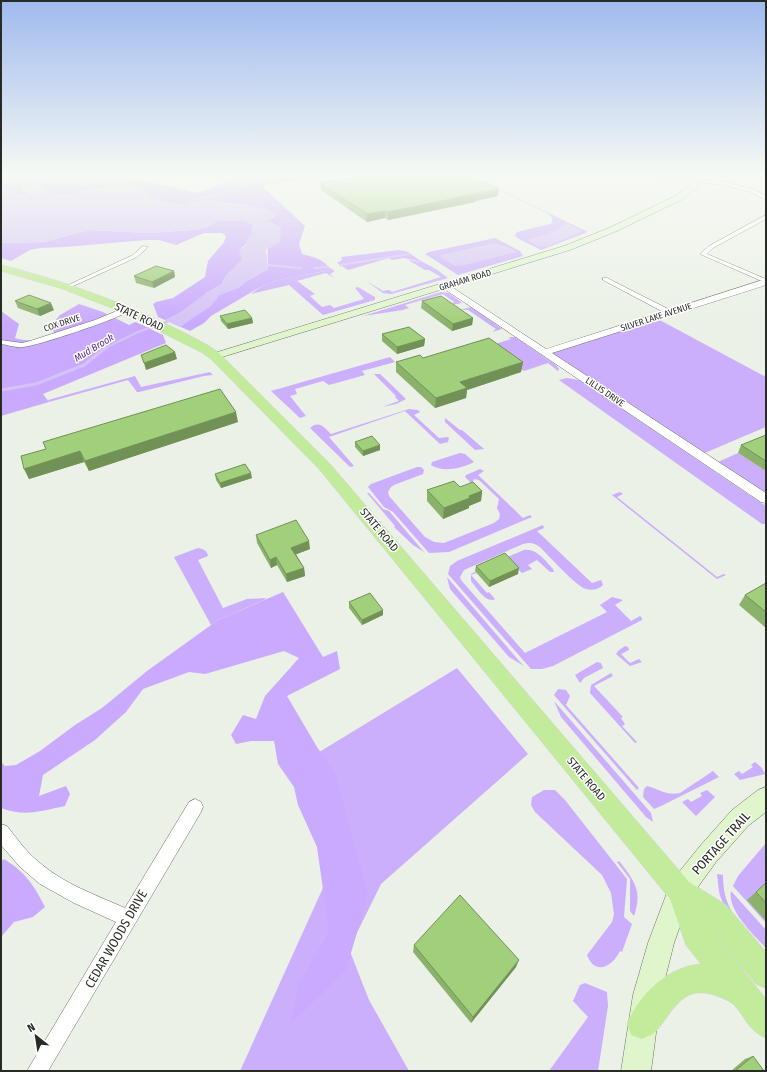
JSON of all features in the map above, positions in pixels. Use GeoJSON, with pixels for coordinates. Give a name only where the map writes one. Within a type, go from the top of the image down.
{"type":"FeatureCollection","features":[{"type":"Feature","properties":{"kind":"main road","name":"GRAHAM ROAD"},"geometry":{"type":"LineString","coordinates":[[214,356],[552,253],[590,239],[622,224]]}},
{"type":"Feature","properties":{"kind":"main road","name":"STATE ROAD"},"geometry":{"type":"LineString","coordinates":[[1,268],[66,287],[127,310],[205,349],[214,356],[325,467],[680,892],[716,915],[766,974]]}},
{"type":"Feature","properties":{"kind":"main road","name":"PORTAGE TRAIL"},"geometry":{"type":"LineString","coordinates":[[636,1071],[647,995],[661,943],[680,892],[708,854],[740,818],[766,798]]}},
{"type":"Feature","properties":{"kind":"main road","name":"STATE ROAD"},"geometry":{"type":"LineString","coordinates":[[680,892],[696,935],[766,1023]]}},
{"type":"Feature","properties":{"kind":"main road"},"geometry":{"type":"LineString","coordinates":[[642,1024],[673,988],[689,980],[702,978],[721,983],[743,994]]}},
{"type":"Feature","properties":{"kind":"street"},"geometry":{"type":"LineString","coordinates":[[753,224],[710,247],[703,254],[766,281]]}},
{"type":"Feature","properties":{"kind":"street"},"geometry":{"type":"LineString","coordinates":[[66,287],[135,256],[145,248]]}},
{"type":"Feature","properties":{"kind":"street"},"geometry":{"type":"LineString","coordinates":[[605,279],[670,312]]}},
{"type":"Feature","properties":{"kind":"street","name":"SILVER LAKE AVENUE"},"geometry":{"type":"LineString","coordinates":[[546,352],[766,281]]}},
{"type":"Feature","properties":{"kind":"street","name":"LILLIS DRIVE"},"geometry":{"type":"LineString","coordinates":[[444,286],[546,352],[766,499]]}},
{"type":"Feature","properties":{"kind":"street","name":"COX DRIVE"},"geometry":{"type":"LineString","coordinates":[[1,342],[22,345],[32,343],[98,322],[127,310]]}},
{"type":"Feature","properties":{"kind":"street","name":"CEDAR WOODS DRIVE"},"geometry":{"type":"LineString","coordinates":[[37,1071],[195,807]]}},
{"type":"Feature","properties":{"kind":"street"},"geometry":{"type":"LineString","coordinates":[[1,832],[26,862],[48,880],[72,893],[128,918]]}},
{"type":"Feature","properties":{"kind":"shaded area"},"geometry":{"type":"Polygon","coordinates":[[[1,224],[212,224],[207,227],[192,230],[149,233],[89,230],[44,242],[1,243],[1,224]]]}},
{"type":"Feature","properties":{"kind":"shaded area"},"geometry":{"type":"Polygon","coordinates":[[[212,224],[253,224],[250,238],[241,248],[242,260],[224,279],[222,284],[206,293],[238,288],[245,282],[268,269],[267,224],[303,224],[305,226],[299,244],[302,254],[322,261],[330,270],[278,280],[262,286],[211,316],[204,323],[190,331],[158,317],[153,304],[173,298],[205,277],[208,261],[224,242],[226,236],[222,233],[204,233],[176,245],[159,240],[146,240],[40,248],[30,250],[11,261],[1,258],[1,243],[44,242],[89,230],[149,233],[192,230],[207,227],[212,224]]]}},
{"type":"Feature","properties":{"kind":"shaded area"},"geometry":{"type":"Polygon","coordinates":[[[253,224],[275,224],[281,227],[280,242],[266,250],[268,269],[245,282],[238,288],[217,296],[218,297],[211,306],[180,327],[165,320],[182,311],[206,293],[222,284],[226,275],[242,260],[239,250],[246,245],[246,241],[249,240],[247,239],[253,231],[253,224]]]}},
{"type":"Feature","properties":{"kind":"shaded area"},"geometry":{"type":"Polygon","coordinates":[[[550,224],[571,224],[588,232],[541,250],[517,238],[515,235],[517,232],[550,224]]]}},
{"type":"Feature","properties":{"kind":"shaded area"},"geometry":{"type":"Polygon","coordinates":[[[568,224],[583,231],[546,247],[538,246],[527,240],[551,233],[568,224]]]}},
{"type":"Feature","properties":{"kind":"shaded area"},"geometry":{"type":"Polygon","coordinates":[[[495,238],[520,251],[523,256],[458,275],[425,254],[429,252],[495,238]]]}},
{"type":"Feature","properties":{"kind":"shaded area"},"geometry":{"type":"Polygon","coordinates":[[[494,243],[506,246],[517,252],[460,266],[455,266],[440,257],[441,255],[494,243]]]}},
{"type":"Feature","properties":{"kind":"shaded area"},"geometry":{"type":"Polygon","coordinates":[[[399,250],[408,252],[422,262],[404,258],[392,260],[389,258],[348,270],[337,263],[342,260],[341,257],[399,250]]]}},
{"type":"Feature","properties":{"kind":"shaded area"},"geometry":{"type":"Polygon","coordinates":[[[408,260],[421,262],[419,260],[436,269],[448,278],[391,294],[383,293],[365,280],[383,291],[389,290],[392,292],[441,277],[408,260]]]}},
{"type":"Feature","properties":{"kind":"shaded area"},"geometry":{"type":"Polygon","coordinates":[[[329,267],[335,271],[330,274],[334,278],[326,273],[297,281],[315,294],[310,296],[322,307],[330,305],[334,308],[364,299],[355,288],[358,287],[375,297],[375,300],[323,315],[289,285],[251,294],[262,286],[278,280],[330,270],[329,267]]]}},
{"type":"Feature","properties":{"kind":"shaded area"},"geometry":{"type":"Polygon","coordinates":[[[441,292],[449,293],[462,303],[451,305],[454,302],[443,294],[405,305],[409,308],[403,310],[363,316],[441,292]]]}},
{"type":"Feature","properties":{"kind":"shaded area"},"geometry":{"type":"Polygon","coordinates":[[[79,304],[103,312],[129,325],[135,322],[138,323],[163,335],[166,343],[43,394],[49,402],[1,416],[1,311],[19,324],[15,338],[36,340],[46,337],[54,332],[50,327],[60,315],[79,304]]]}},
{"type":"Feature","properties":{"kind":"shaded area"},"geometry":{"type":"Polygon","coordinates":[[[471,307],[502,329],[492,332],[496,329],[468,310],[460,310],[471,307]]]}},
{"type":"Feature","properties":{"kind":"shaded area"},"geometry":{"type":"Polygon","coordinates":[[[654,317],[766,377],[766,427],[700,455],[546,352],[654,317]]]}},
{"type":"Feature","properties":{"kind":"shaded area"},"geometry":{"type":"Polygon","coordinates":[[[515,337],[556,365],[559,369],[558,371],[548,363],[524,371],[489,346],[511,339],[509,338],[515,337]]]}},
{"type":"Feature","properties":{"kind":"shaded area"},"geometry":{"type":"Polygon","coordinates":[[[390,357],[395,362],[362,371],[365,375],[329,385],[323,381],[295,389],[297,394],[290,396],[306,416],[300,418],[271,391],[390,357]]]}},
{"type":"Feature","properties":{"kind":"shaded area"},"geometry":{"type":"Polygon","coordinates":[[[210,372],[213,375],[139,392],[137,392],[128,380],[49,402],[48,400],[135,376],[141,387],[210,372]]]}},
{"type":"Feature","properties":{"kind":"shaded area"},"geometry":{"type":"Polygon","coordinates":[[[374,374],[380,374],[406,399],[396,404],[382,407],[399,401],[374,374]]]}},
{"type":"Feature","properties":{"kind":"shaded area"},"geometry":{"type":"Polygon","coordinates":[[[567,378],[579,380],[766,506],[766,524],[762,524],[559,380],[567,378]]]}},
{"type":"Feature","properties":{"kind":"shaded area"},"geometry":{"type":"Polygon","coordinates":[[[409,409],[418,410],[420,412],[414,415],[439,438],[448,437],[448,442],[440,444],[405,411],[329,437],[354,466],[350,467],[310,428],[316,425],[321,425],[331,434],[409,409]]]}},
{"type":"Feature","properties":{"kind":"shaded area"},"geometry":{"type":"Polygon","coordinates":[[[445,418],[484,449],[475,450],[445,422],[445,418]]]}},
{"type":"Feature","properties":{"kind":"shaded area"},"geometry":{"type":"Polygon","coordinates":[[[460,453],[465,454],[474,462],[453,469],[442,469],[431,465],[432,462],[460,453]]]}},
{"type":"Feature","properties":{"kind":"shaded area"},"geometry":{"type":"Polygon","coordinates":[[[738,453],[766,471],[766,493],[718,462],[738,453]]]}},
{"type":"Feature","properties":{"kind":"shaded area"},"geometry":{"type":"Polygon","coordinates":[[[417,467],[421,467],[424,470],[423,474],[394,485],[388,492],[389,496],[425,537],[434,542],[444,543],[494,523],[499,519],[500,514],[497,508],[499,499],[479,480],[474,479],[472,484],[465,477],[466,475],[480,469],[484,471],[478,475],[523,518],[530,515],[532,517],[449,552],[429,553],[393,512],[384,507],[368,487],[371,484],[417,467]]]}},
{"type":"Feature","properties":{"kind":"shaded area"},"geometry":{"type":"Polygon","coordinates":[[[620,492],[623,494],[617,497],[717,577],[724,574],[726,575],[717,579],[612,495],[620,492]]]}},
{"type":"Feature","properties":{"kind":"shaded area"},"geometry":{"type":"Polygon","coordinates":[[[367,493],[369,493],[383,509],[389,511],[424,552],[413,545],[394,527],[395,526],[367,493]]]}},
{"type":"Feature","properties":{"kind":"shaded area"},"geometry":{"type":"Polygon","coordinates":[[[543,525],[544,528],[537,531],[592,583],[601,580],[603,585],[598,589],[593,590],[582,587],[576,583],[540,547],[530,543],[523,544],[464,570],[460,577],[525,653],[607,612],[600,605],[612,597],[623,600],[615,605],[631,621],[640,616],[642,620],[553,666],[542,669],[531,669],[448,574],[450,566],[457,561],[543,525]]]}},
{"type":"Feature","properties":{"kind":"shaded area"},"geometry":{"type":"Polygon","coordinates":[[[198,548],[207,552],[208,556],[198,560],[223,608],[247,599],[266,598],[218,620],[211,625],[174,557],[198,548]]]}},
{"type":"Feature","properties":{"kind":"shaded area"},"geometry":{"type":"Polygon","coordinates":[[[524,550],[532,551],[540,555],[554,572],[550,572],[537,560],[528,565],[532,569],[522,573],[505,558],[524,550]]]}},
{"type":"Feature","properties":{"kind":"shaded area"},"geometry":{"type":"Polygon","coordinates":[[[471,575],[487,593],[489,592],[495,599],[490,600],[481,594],[471,581],[471,575]]]}},
{"type":"Feature","properties":{"kind":"shaded area"},"geometry":{"type":"Polygon","coordinates":[[[447,577],[524,666],[509,657],[450,589],[447,577]]]}},
{"type":"Feature","properties":{"kind":"shaded area"},"geometry":{"type":"Polygon","coordinates":[[[283,592],[323,657],[337,651],[340,669],[287,696],[317,747],[335,773],[368,895],[346,970],[290,1025],[300,982],[329,932],[317,847],[298,805],[294,787],[278,764],[274,741],[251,741],[236,744],[231,735],[243,715],[256,719],[265,696],[299,658],[284,651],[205,674],[189,672],[143,689],[126,712],[95,740],[43,775],[39,796],[66,786],[70,794],[65,806],[25,813],[1,808],[1,762],[5,766],[16,765],[40,751],[75,725],[102,708],[147,671],[218,620],[283,592]]]}},
{"type":"Feature","properties":{"kind":"shaded area"},"geometry":{"type":"Polygon","coordinates":[[[625,646],[628,647],[629,650],[621,654],[630,663],[639,659],[642,662],[630,666],[616,654],[625,646]]]}},
{"type":"Feature","properties":{"kind":"shaded area"},"geometry":{"type":"Polygon","coordinates":[[[597,662],[601,663],[603,668],[584,678],[580,683],[575,675],[597,662]]]}},
{"type":"Feature","properties":{"kind":"shaded area"},"geometry":{"type":"Polygon","coordinates":[[[457,668],[528,754],[381,884],[349,949],[369,1000],[409,1071],[240,1071],[327,879],[298,765],[457,668]]]}},
{"type":"Feature","properties":{"kind":"shaded area"},"geometry":{"type":"Polygon","coordinates":[[[611,673],[613,676],[594,686],[623,717],[621,718],[625,724],[622,726],[637,742],[635,743],[590,693],[591,685],[611,673]]]}},
{"type":"Feature","properties":{"kind":"shaded area"},"geometry":{"type":"Polygon","coordinates":[[[558,689],[566,690],[570,696],[566,705],[639,788],[637,790],[554,695],[558,689]]]}},
{"type":"Feature","properties":{"kind":"shaded area"},"geometry":{"type":"Polygon","coordinates":[[[554,701],[651,813],[653,822],[646,817],[561,717],[554,701]]]}},
{"type":"Feature","properties":{"kind":"shaded area"},"geometry":{"type":"Polygon","coordinates":[[[755,762],[762,768],[765,774],[740,780],[734,774],[739,771],[742,774],[753,767],[751,765],[755,762]]]}},
{"type":"Feature","properties":{"kind":"shaded area"},"geometry":{"type":"Polygon","coordinates":[[[713,771],[719,777],[654,809],[643,797],[644,789],[647,786],[671,794],[680,793],[713,771]]]}},
{"type":"Feature","properties":{"kind":"shaded area"},"geometry":{"type":"Polygon","coordinates":[[[544,790],[555,790],[565,800],[627,879],[624,917],[632,924],[622,952],[620,951],[613,961],[604,967],[594,965],[590,962],[587,955],[612,922],[614,914],[611,893],[602,875],[535,812],[531,805],[532,797],[544,790]]]}},
{"type":"Feature","properties":{"kind":"shaded area"},"geometry":{"type":"Polygon","coordinates":[[[707,790],[715,797],[696,816],[682,802],[688,799],[691,802],[702,796],[700,793],[707,790]]]}},
{"type":"Feature","properties":{"kind":"shaded area"},"geometry":{"type":"Polygon","coordinates":[[[766,843],[766,923],[733,886],[738,876],[766,843]]]}},
{"type":"Feature","properties":{"kind":"shaded area"},"geometry":{"type":"Polygon","coordinates":[[[4,859],[23,874],[37,892],[45,907],[33,917],[14,922],[1,937],[1,862],[4,859]]]}},
{"type":"Feature","properties":{"kind":"shaded area"},"geometry":{"type":"Polygon","coordinates":[[[619,861],[636,886],[638,900],[634,916],[630,911],[630,879],[617,862],[619,861]]]}},
{"type":"Feature","properties":{"kind":"shaded area"},"geometry":{"type":"Polygon","coordinates":[[[717,874],[723,875],[726,897],[736,918],[721,898],[717,874]]]}},
{"type":"Feature","properties":{"kind":"shaded area"},"geometry":{"type":"Polygon","coordinates":[[[731,891],[766,930],[766,948],[742,922],[737,914],[733,906],[731,891]]]}},
{"type":"Feature","properties":{"kind":"shaded area"},"geometry":{"type":"Polygon","coordinates":[[[585,983],[607,992],[608,1006],[598,1071],[549,1071],[588,1017],[573,1001],[580,985],[585,983]]]}},
{"type":"Feature","properties":{"kind":"building"},"geometry":{"type":"Polygon","coordinates":[[[156,266],[174,271],[152,282],[134,276],[156,266]]]}},
{"type":"Feature","properties":{"kind":"building"},"geometry":{"type":"Polygon","coordinates":[[[29,295],[51,303],[37,309],[15,301],[29,295]]]}},
{"type":"Feature","properties":{"kind":"building"},"geometry":{"type":"Polygon","coordinates":[[[441,296],[473,318],[453,324],[422,301],[441,296]]]}},
{"type":"Feature","properties":{"kind":"building"},"geometry":{"type":"Polygon","coordinates":[[[245,310],[252,318],[227,324],[220,316],[245,310]]]}},
{"type":"Feature","properties":{"kind":"building"},"geometry":{"type":"Polygon","coordinates":[[[409,327],[425,339],[397,347],[382,334],[409,327]]]}},
{"type":"Feature","properties":{"kind":"building"},"geometry":{"type":"Polygon","coordinates":[[[489,338],[523,362],[460,382],[467,388],[436,398],[396,362],[420,355],[423,358],[489,338]]]}},
{"type":"Feature","properties":{"kind":"building"},"geometry":{"type":"Polygon","coordinates":[[[166,345],[175,352],[144,363],[141,355],[166,345]]]}},
{"type":"Feature","properties":{"kind":"building"},"geometry":{"type":"Polygon","coordinates":[[[220,389],[236,412],[85,461],[80,451],[24,469],[21,456],[46,449],[43,442],[220,389]]]}},
{"type":"Feature","properties":{"kind":"building"},"geometry":{"type":"Polygon","coordinates":[[[766,435],[766,461],[741,445],[766,435]]]}},
{"type":"Feature","properties":{"kind":"building"},"geometry":{"type":"Polygon","coordinates":[[[372,436],[380,445],[363,451],[355,442],[372,436]]]}},
{"type":"Feature","properties":{"kind":"building"},"geometry":{"type":"Polygon","coordinates":[[[245,464],[251,473],[220,483],[215,474],[245,464]]]}},
{"type":"Feature","properties":{"kind":"building"},"geometry":{"type":"Polygon","coordinates":[[[454,481],[460,487],[473,482],[482,491],[469,496],[470,498],[444,508],[427,490],[454,481]]]}},
{"type":"Feature","properties":{"kind":"building"},"geometry":{"type":"Polygon","coordinates":[[[296,520],[309,541],[291,548],[304,568],[286,574],[276,557],[270,560],[256,535],[296,520]]]}},
{"type":"Feature","properties":{"kind":"building"},"geometry":{"type":"Polygon","coordinates":[[[505,553],[519,568],[490,581],[476,566],[505,553]]]}},
{"type":"Feature","properties":{"kind":"building"},"geometry":{"type":"Polygon","coordinates":[[[766,583],[766,612],[745,595],[766,583]]]}},
{"type":"Feature","properties":{"kind":"building"},"geometry":{"type":"Polygon","coordinates":[[[370,593],[383,610],[362,620],[349,602],[370,593]]]}},
{"type":"Feature","properties":{"kind":"building"},"geometry":{"type":"Polygon","coordinates":[[[766,883],[766,903],[756,892],[766,883]]]}},
{"type":"Feature","properties":{"kind":"building"},"geometry":{"type":"Polygon","coordinates":[[[460,895],[519,960],[473,1017],[414,945],[460,895]]]}},
{"type":"Feature","properties":{"kind":"building"},"geometry":{"type":"Polygon","coordinates":[[[753,1056],[764,1071],[735,1071],[753,1056]]]}},
{"type":"Feature","properties":{"kind":"waterway"},"geometry":{"type":"LineString","coordinates":[[340,265],[410,254]]}},
{"type":"Feature","properties":{"kind":"waterway"},"geometry":{"type":"LineString","coordinates":[[267,265],[301,268]]}},
{"type":"Feature","properties":{"kind":"waterway"},"geometry":{"type":"LineString","coordinates":[[314,268],[328,267]]}},
{"type":"Feature","properties":{"kind":"waterway","name":"Mud Brook"},"geometry":{"type":"LineString","coordinates":[[107,347],[138,332],[172,320]]}},
{"type":"Feature","properties":{"kind":"waterway","name":"Mud Brook"},"geometry":{"type":"LineString","coordinates":[[1,390],[36,384],[84,365],[108,346]]}}]}
